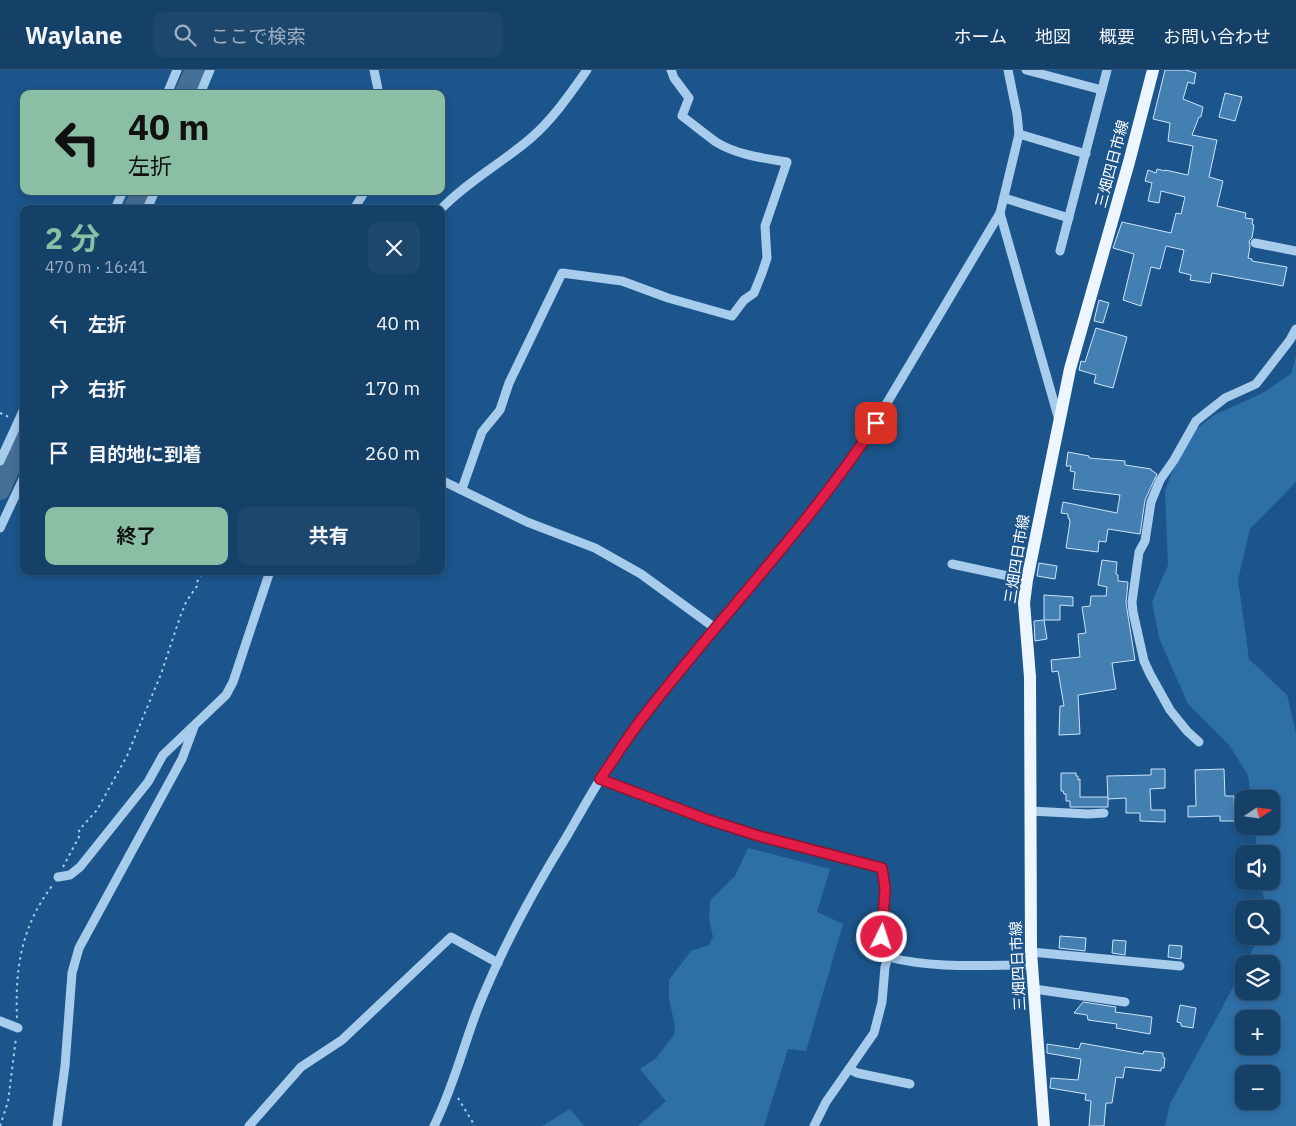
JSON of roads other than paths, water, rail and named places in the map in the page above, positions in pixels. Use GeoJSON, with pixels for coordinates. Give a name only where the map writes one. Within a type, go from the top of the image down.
{"type":"FeatureCollection","features":[{"type":"Feature","properties":{"kind":"main road","name":"三畑四日市線"},"geometry":{"type":"LineString","coordinates":[[1044,1126],[1032,959],[1030,677],[1024,603],[1070,369],[1154,70]]}},
{"type":"Feature","properties":{"kind":"street"},"geometry":{"type":"LineString","coordinates":[[169,90],[177,70]]}},
{"type":"Feature","properties":{"kind":"street"},"geometry":{"type":"LineString","coordinates":[[202,90],[210,70]]}},
{"type":"Feature","properties":{"kind":"street"},"geometry":{"type":"LineString","coordinates":[[374,70],[378,90]]}},
{"type":"Feature","properties":{"kind":"street"},"geometry":{"type":"LineString","coordinates":[[445,205],[456,193],[531,138],[563,102],[587,70]]}},
{"type":"Feature","properties":{"kind":"street"},"geometry":{"type":"LineString","coordinates":[[462,489],[482,432],[500,410],[509,383],[562,273],[622,281],[668,298],[732,316],[744,300],[754,293],[767,258],[765,226],[787,162],[759,158],[718,143],[682,116],[689,98],[674,78],[671,70]]}},
{"type":"Feature","properties":{"kind":"street"},"geometry":{"type":"LineString","coordinates":[[434,1126],[452,1088],[478,1008],[498,963],[531,896],[600,779],[644,716],[715,628],[801,527],[854,457],[1000,213],[1019,134],[1008,70]]}},
{"type":"Feature","properties":{"kind":"street"},"geometry":{"type":"LineString","coordinates":[[1026,70],[1102,90]]}},
{"type":"Feature","properties":{"kind":"street"},"geometry":{"type":"LineString","coordinates":[[1060,251],[1107,70]]}},
{"type":"Feature","properties":{"kind":"street"},"geometry":{"type":"LineString","coordinates":[[1019,134],[1086,154]]}},
{"type":"Feature","properties":{"kind":"street"},"geometry":{"type":"LineString","coordinates":[[1004,198],[1068,218]]}},
{"type":"Feature","properties":{"kind":"street"},"geometry":{"type":"LineString","coordinates":[[1000,213],[1059,420]]}},
{"type":"Feature","properties":{"kind":"street"},"geometry":{"type":"LineString","coordinates":[[1255,243],[1296,251]]}},
{"type":"Feature","properties":{"kind":"street"},"geometry":{"type":"LineString","coordinates":[[1199,742],[1187,731],[1170,710],[1144,661],[1132,612],[1139,552],[1145,541],[1151,502],[1160,480],[1174,460],[1196,421],[1225,398],[1256,384],[1290,340],[1296,329]]}},
{"type":"Feature","properties":{"kind":"street"},"geometry":{"type":"LineString","coordinates":[[0,461],[20,418]]}},
{"type":"Feature","properties":{"kind":"street"},"geometry":{"type":"LineString","coordinates":[[445,482],[508,513],[573,538],[618,560],[715,628]]}},
{"type":"Feature","properties":{"kind":"street"},"geometry":{"type":"LineString","coordinates":[[0,528],[20,486]]}},
{"type":"Feature","properties":{"kind":"street"},"geometry":{"type":"LineString","coordinates":[[952,564],[1027,580]]}},
{"type":"Feature","properties":{"kind":"street"},"geometry":{"type":"LineString","coordinates":[[58,877],[70,875],[80,867],[148,782],[163,755],[226,695],[233,682],[269,575]]}},
{"type":"Feature","properties":{"kind":"street"},"geometry":{"type":"LineString","coordinates":[[56,1126],[65,1066],[72,973],[79,948],[182,758],[194,727]]}},
{"type":"Feature","properties":{"kind":"street"},"geometry":{"type":"LineString","coordinates":[[600,779],[706,819],[759,836],[882,868],[885,888],[882,937],[888,957],[885,967],[882,1002],[874,1033],[826,1102],[814,1126]]}},
{"type":"Feature","properties":{"kind":"street"},"geometry":{"type":"LineString","coordinates":[[1030,811],[1104,813]]}},
{"type":"Feature","properties":{"kind":"street"},"geometry":{"type":"LineString","coordinates":[[249,1126],[301,1067],[342,1040],[451,937],[498,963]]}},
{"type":"Feature","properties":{"kind":"street"},"geometry":{"type":"LineString","coordinates":[[888,957],[903,961],[943,965],[1032,959],[1180,966]]}},
{"type":"Feature","properties":{"kind":"street"},"geometry":{"type":"LineString","coordinates":[[1034,989],[1125,1002]]}},
{"type":"Feature","properties":{"kind":"street"},"geometry":{"type":"LineString","coordinates":[[0,1021],[18,1028]]}},
{"type":"Feature","properties":{"kind":"street"},"geometry":{"type":"LineString","coordinates":[[849,1069],[857,1073],[910,1084]]}},
{"type":"Feature","properties":{"kind":"waterway"},"geometry":{"type":"LineString","coordinates":[[186,90],[195,70]]}},
{"type":"Feature","properties":{"kind":"waterway"},"geometry":{"type":"LineString","coordinates":[[135,205],[140,195]]}},
{"type":"Feature","properties":{"kind":"waterway"},"geometry":{"type":"LineString","coordinates":[[0,490],[20,446]]}}]}
